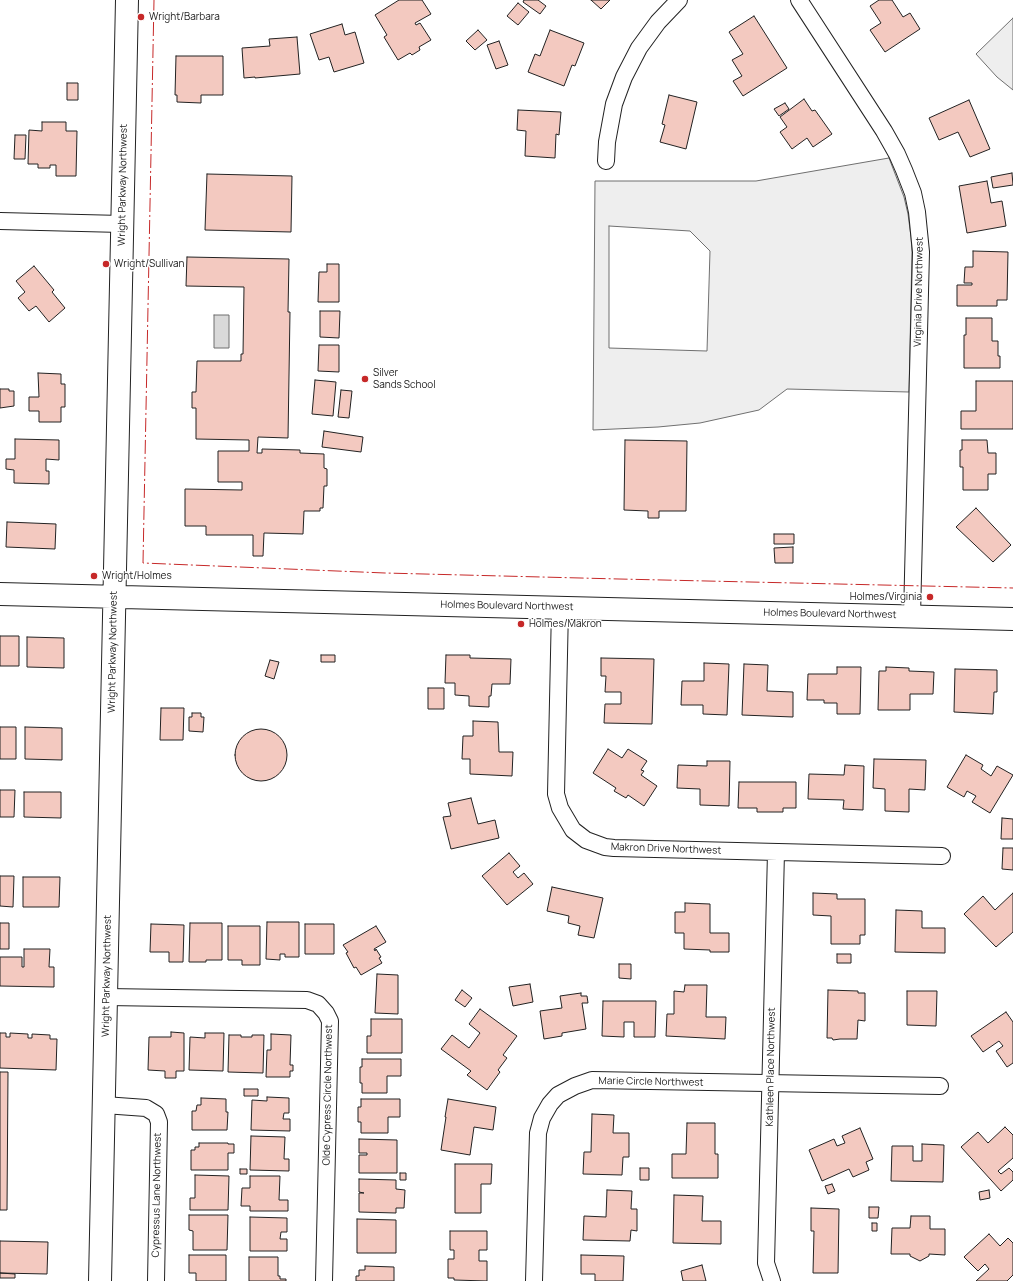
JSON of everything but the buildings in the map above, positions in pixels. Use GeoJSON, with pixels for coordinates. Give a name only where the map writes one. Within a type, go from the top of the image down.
{"type":"FeatureCollection","features":[{"type":"Feature","properties":{"kind":"street","name":"Wright Parkway Northwest"},"geometry":{"type":"LineString","coordinates":[[100,1281],[127,0]]}},
{"type":"Feature","properties":{"kind":"street"},"geometry":{"type":"LineString","coordinates":[[606,161],[607,142],[614,104],[624,76],[639,48],[658,22],[679,0]]}},
{"type":"Feature","properties":{"kind":"street","name":"Virginia Drive Northwest"},"geometry":{"type":"LineString","coordinates":[[799,0],[880,125],[897,154],[912,193],[917,212],[921,252],[912,616]]}},
{"type":"Feature","properties":{"kind":"street"},"geometry":{"type":"LineString","coordinates":[[0,221],[122,224]]}},
{"type":"Feature","properties":{"kind":"street","name":"Holmes Boulevard Northwest"},"geometry":{"type":"LineString","coordinates":[[0,594],[1013,619]]}},
{"type":"Feature","properties":{"kind":"street","name":"Makron Drive Northwest"},"geometry":{"type":"LineString","coordinates":[[560,608],[556,794],[560,808],[573,830],[586,840],[605,847],[614,848],[942,856]]}},
{"type":"Feature","properties":{"kind":"street","name":"Kathleen Place Northwest"},"geometry":{"type":"LineString","coordinates":[[772,1281],[766,1263],[776,852]]}},
{"type":"Feature","properties":{"kind":"street","name":"Olde Cypress Circle Northwest"},"geometry":{"type":"LineString","coordinates":[[106,997],[307,1000],[318,1004],[326,1013],[330,1021],[324,1281]]}},
{"type":"Feature","properties":{"kind":"street","name":"Marie Circle Northwest"},"geometry":{"type":"LineString","coordinates":[[534,1281],[538,1133],[542,1118],[550,1104],[558,1095],[575,1086],[592,1080],[940,1086]]}},
{"type":"Feature","properties":{"kind":"street","name":"Cypressus Lane Northwest"},"geometry":{"type":"LineString","coordinates":[[104,1105],[146,1108],[156,1114],[159,1122],[156,1281]]}},
{"type":"Feature","properties":{"kind":"shaded area"},"geometry":{"type":"Polygon","coordinates":[[[1013,18],[1013,90],[997,77],[976,54],[1013,18]]]}},
{"type":"Feature","properties":{"kind":"shaded area"},"geometry":{"type":"Polygon","coordinates":[[[889,158],[904,197],[911,237],[909,392],[787,389],[759,410],[700,423],[658,427],[593,430],[595,181],[756,181],[889,158]],[[609,226],[609,348],[707,351],[710,251],[690,231],[609,226]]]}},
{"type":"Feature","properties":{"kind":"shaded area"},"geometry":{"type":"Polygon","coordinates":[[[214,315],[229,315],[229,348],[214,348],[214,315]]]}},
{"type":"Feature","properties":{"kind":"power"},"geometry":{"type":"LineString","coordinates":[[154,0],[143,563],[385,573],[1013,588]]}},
{"type":"Feature","properties":{"kind":"place","name":"Wright/Barbara"},"geometry":{"type":"Point","coordinates":[141,17]}},
{"type":"Feature","properties":{"kind":"place","name":"Wright/Sullivan"},"geometry":{"type":"Point","coordinates":[106,264]}},
{"type":"Feature","properties":{"kind":"place","name":"Silver Sands School"},"geometry":{"type":"Point","coordinates":[365,379]}},
{"type":"Feature","properties":{"kind":"place","name":"Wright/Holmes"},"geometry":{"type":"Point","coordinates":[94,576]}},
{"type":"Feature","properties":{"kind":"place","name":"Holmes/Virginia"},"geometry":{"type":"Point","coordinates":[930,597]}},
{"type":"Feature","properties":{"kind":"place","name":"Holmes/Makron"},"geometry":{"type":"Point","coordinates":[521,624]}}]}
